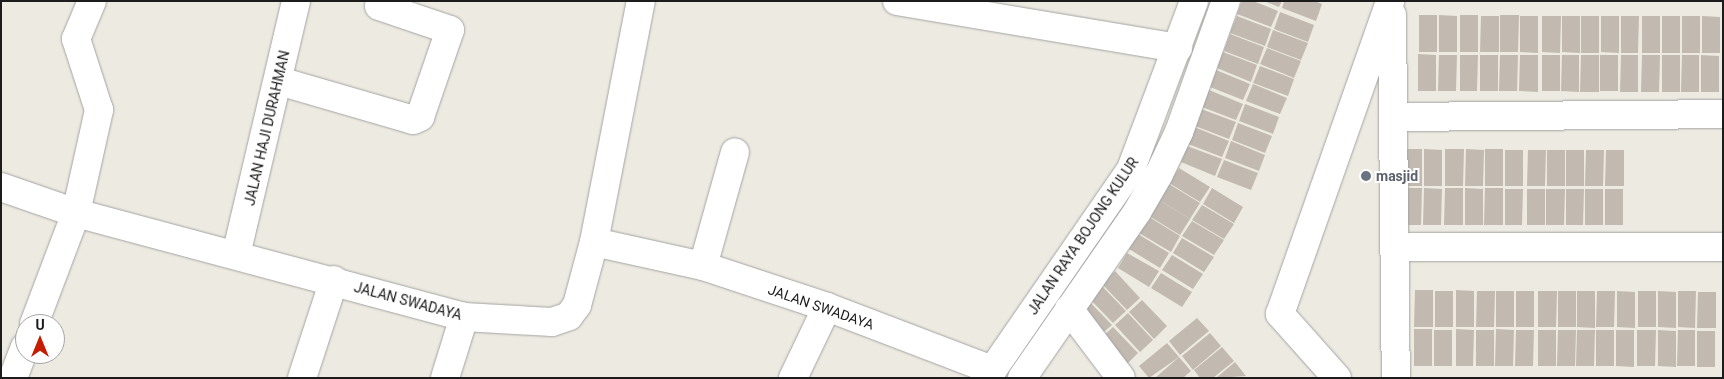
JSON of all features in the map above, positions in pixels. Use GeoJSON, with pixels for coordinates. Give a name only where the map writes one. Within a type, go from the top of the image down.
{"type":"FeatureCollection","features":[{"type":"Feature","properties":{"kind":"street"},"geometry":{"type":"LineString","coordinates":[[38,314],[76,213],[99,110],[76,39],[92,1]]}},
{"type":"Feature","properties":{"kind":"street","name":"JALAN HAJI DURAHMAN"},"geometry":{"type":"LineString","coordinates":[[236,255],[279,81],[296,1]]}},
{"type":"Feature","properties":{"kind":"street"},"geometry":{"type":"LineString","coordinates":[[594,242],[641,1]]}},
{"type":"Feature","properties":{"kind":"street"},"geometry":{"type":"LineString","coordinates":[[897,1],[1023,12],[1178,48]]}},
{"type":"Feature","properties":{"kind":"street","name":"JALAN RAYA BOJONG KULUR"},"geometry":{"type":"LineString","coordinates":[[990,374],[1131,169],[1178,48],[1194,1]]}},
{"type":"Feature","properties":{"kind":"street"},"geometry":{"type":"LineString","coordinates":[[1022,378],[1159,174],[1179,132],[1226,1]]}},
{"type":"Feature","properties":{"kind":"street"},"geometry":{"type":"LineString","coordinates":[[1391,1],[1396,378]]}},
{"type":"Feature","properties":{"kind":"street"},"geometry":{"type":"LineString","coordinates":[[1337,378],[1280,314],[1391,1]]}},
{"type":"Feature","properties":{"kind":"street"},"geometry":{"type":"LineString","coordinates":[[279,81],[413,120],[420,118],[450,30],[372,3]]}},
{"type":"Feature","properties":{"kind":"street"},"geometry":{"type":"LineString","coordinates":[[1393,117],[1723,114]]}},
{"type":"Feature","properties":{"kind":"street"},"geometry":{"type":"LineString","coordinates":[[703,266],[735,152]]}},
{"type":"Feature","properties":{"kind":"street","name":"JALAN SWADAYA"},"geometry":{"type":"LineString","coordinates":[[1,187],[76,213],[334,280],[464,317],[552,322],[569,316],[577,305],[594,242],[703,266],[826,307],[990,374]]}},
{"type":"Feature","properties":{"kind":"street"},"geometry":{"type":"LineString","coordinates":[[1394,246],[1723,247]]}},
{"type":"Feature","properties":{"kind":"street"},"geometry":{"type":"LineString","coordinates":[[302,378],[334,280]]}},
{"type":"Feature","properties":{"kind":"street"},"geometry":{"type":"LineString","coordinates":[[793,378],[826,307]]}},
{"type":"Feature","properties":{"kind":"street"},"geometry":{"type":"LineString","coordinates":[[1069,310],[1121,378]]}},
{"type":"Feature","properties":{"kind":"street"},"geometry":{"type":"LineString","coordinates":[[445,378],[464,317]]}},
{"type":"Feature","properties":{"kind":"street"},"geometry":{"type":"LineString","coordinates":[[13,378],[18,364]]}},
{"type":"Feature","properties":{"kind":"building"},"geometry":{"type":"Polygon","coordinates":[[[1242,1],[1253,1],[1278,11],[1271,27],[1237,14],[1242,1]]]}},
{"type":"Feature","properties":{"kind":"building"},"geometry":{"type":"Polygon","coordinates":[[[1264,1],[1282,1],[1279,7],[1264,1]]]}},
{"type":"Feature","properties":{"kind":"building"},"geometry":{"type":"Polygon","coordinates":[[[1284,1],[1315,1],[1322,4],[1316,21],[1282,8],[1284,1]]]}},
{"type":"Feature","properties":{"kind":"building"},"geometry":{"type":"Polygon","coordinates":[[[1280,12],[1314,25],[1308,42],[1274,29],[1280,12]]]}},
{"type":"Feature","properties":{"kind":"building"},"geometry":{"type":"Polygon","coordinates":[[[1419,15],[1437,15],[1437,52],[1419,52],[1419,15]]]}},
{"type":"Feature","properties":{"kind":"building"},"geometry":{"type":"Polygon","coordinates":[[[1439,15],[1457,16],[1457,52],[1439,52],[1439,15]]]}},
{"type":"Feature","properties":{"kind":"building"},"geometry":{"type":"Polygon","coordinates":[[[1460,15],[1478,15],[1478,52],[1460,52],[1460,15]]]}},
{"type":"Feature","properties":{"kind":"building"},"geometry":{"type":"Polygon","coordinates":[[[1500,15],[1519,15],[1518,52],[1500,52],[1500,15]]]}},
{"type":"Feature","properties":{"kind":"building"},"geometry":{"type":"Polygon","coordinates":[[[1237,16],[1271,29],[1265,46],[1230,33],[1237,16]]]}},
{"type":"Feature","properties":{"kind":"building"},"geometry":{"type":"Polygon","coordinates":[[[1481,16],[1499,16],[1499,52],[1480,52],[1481,16]]]}},
{"type":"Feature","properties":{"kind":"building"},"geometry":{"type":"Polygon","coordinates":[[[1520,16],[1538,16],[1538,53],[1520,52],[1520,16]]]}},
{"type":"Feature","properties":{"kind":"building"},"geometry":{"type":"Polygon","coordinates":[[[1542,16],[1561,16],[1560,53],[1542,52],[1542,16]]]}},
{"type":"Feature","properties":{"kind":"building"},"geometry":{"type":"Polygon","coordinates":[[[1562,16],[1580,16],[1580,53],[1562,52],[1562,16]]]}},
{"type":"Feature","properties":{"kind":"building"},"geometry":{"type":"Polygon","coordinates":[[[1581,16],[1599,16],[1599,53],[1581,53],[1581,16]]]}},
{"type":"Feature","properties":{"kind":"building"},"geometry":{"type":"Polygon","coordinates":[[[1601,16],[1619,16],[1619,53],[1601,52],[1601,16]]]}},
{"type":"Feature","properties":{"kind":"building"},"geometry":{"type":"Polygon","coordinates":[[[1621,16],[1639,16],[1638,53],[1621,53],[1621,16]]]}},
{"type":"Feature","properties":{"kind":"building"},"geometry":{"type":"Polygon","coordinates":[[[1642,16],[1660,16],[1660,53],[1642,53],[1642,16]]]}},
{"type":"Feature","properties":{"kind":"building"},"geometry":{"type":"Polygon","coordinates":[[[1662,16],[1680,16],[1680,53],[1662,53],[1662,16]]]}},
{"type":"Feature","properties":{"kind":"building"},"geometry":{"type":"Polygon","coordinates":[[[1682,16],[1700,16],[1700,53],[1682,53],[1682,16]]]}},
{"type":"Feature","properties":{"kind":"building"},"geometry":{"type":"Polygon","coordinates":[[[1702,16],[1720,17],[1720,53],[1702,53],[1702,16]]]}},
{"type":"Feature","properties":{"kind":"building"},"geometry":{"type":"Polygon","coordinates":[[[1273,30],[1308,43],[1301,60],[1267,47],[1273,30]]]}},
{"type":"Feature","properties":{"kind":"building"},"geometry":{"type":"Polygon","coordinates":[[[1230,34],[1264,47],[1258,64],[1224,51],[1230,34]]]}},
{"type":"Feature","properties":{"kind":"building"},"geometry":{"type":"Polygon","coordinates":[[[1267,48],[1301,61],[1294,78],[1260,64],[1267,48]]]}},
{"type":"Feature","properties":{"kind":"building"},"geometry":{"type":"Polygon","coordinates":[[[1223,52],[1257,65],[1251,82],[1217,68],[1223,52]]]}},
{"type":"Feature","properties":{"kind":"building"},"geometry":{"type":"Polygon","coordinates":[[[1418,54],[1436,55],[1436,91],[1418,91],[1418,54]]]}},
{"type":"Feature","properties":{"kind":"building"},"geometry":{"type":"Polygon","coordinates":[[[1439,55],[1457,55],[1456,91],[1438,91],[1439,55]]]}},
{"type":"Feature","properties":{"kind":"building"},"geometry":{"type":"Polygon","coordinates":[[[1460,55],[1478,55],[1477,91],[1460,91],[1460,55]]]}},
{"type":"Feature","properties":{"kind":"building"},"geometry":{"type":"Polygon","coordinates":[[[1480,55],[1498,55],[1498,91],[1480,91],[1480,55]]]}},
{"type":"Feature","properties":{"kind":"building"},"geometry":{"type":"Polygon","coordinates":[[[1500,55],[1518,55],[1517,91],[1499,91],[1500,55]]]}},
{"type":"Feature","properties":{"kind":"building"},"geometry":{"type":"Polygon","coordinates":[[[1520,55],[1538,55],[1538,92],[1519,91],[1520,55]]]}},
{"type":"Feature","properties":{"kind":"building"},"geometry":{"type":"Polygon","coordinates":[[[1542,55],[1560,55],[1560,91],[1542,91],[1542,55]]]}},
{"type":"Feature","properties":{"kind":"building"},"geometry":{"type":"Polygon","coordinates":[[[1562,55],[1579,55],[1579,92],[1561,91],[1562,55]]]}},
{"type":"Feature","properties":{"kind":"building"},"geometry":{"type":"Polygon","coordinates":[[[1581,55],[1599,55],[1599,92],[1580,92],[1581,55]]]}},
{"type":"Feature","properties":{"kind":"building"},"geometry":{"type":"Polygon","coordinates":[[[1600,55],[1618,55],[1618,91],[1600,91],[1600,55]]]}},
{"type":"Feature","properties":{"kind":"building"},"geometry":{"type":"Polygon","coordinates":[[[1621,55],[1638,55],[1638,92],[1620,92],[1621,55]]]}},
{"type":"Feature","properties":{"kind":"building"},"geometry":{"type":"Polygon","coordinates":[[[1642,55],[1660,55],[1659,92],[1641,92],[1642,55]]]}},
{"type":"Feature","properties":{"kind":"building"},"geometry":{"type":"Polygon","coordinates":[[[1662,55],[1680,55],[1680,92],[1662,92],[1662,55]]]}},
{"type":"Feature","properties":{"kind":"building"},"geometry":{"type":"Polygon","coordinates":[[[1682,55],[1699,55],[1699,92],[1681,92],[1682,55]]]}},
{"type":"Feature","properties":{"kind":"building"},"geometry":{"type":"Polygon","coordinates":[[[1701,55],[1719,56],[1719,92],[1701,92],[1701,55]]]}},
{"type":"Feature","properties":{"kind":"building"},"geometry":{"type":"Polygon","coordinates":[[[1260,66],[1294,79],[1288,96],[1253,83],[1260,66]]]}},
{"type":"Feature","properties":{"kind":"building"},"geometry":{"type":"Polygon","coordinates":[[[1216,70],[1250,84],[1243,100],[1210,87],[1216,70]]]}},
{"type":"Feature","properties":{"kind":"building"},"geometry":{"type":"Polygon","coordinates":[[[1253,84],[1287,98],[1280,114],[1246,101],[1253,84]]]}},
{"type":"Feature","properties":{"kind":"building"},"geometry":{"type":"Polygon","coordinates":[[[1209,90],[1243,104],[1236,120],[1202,107],[1209,90]]]}},
{"type":"Feature","properties":{"kind":"building"},"geometry":{"type":"Polygon","coordinates":[[[1245,104],[1279,117],[1273,134],[1239,121],[1245,104]]]}},
{"type":"Feature","properties":{"kind":"building"},"geometry":{"type":"Polygon","coordinates":[[[1201,109],[1236,122],[1229,139],[1195,126],[1201,109]]]}},
{"type":"Feature","properties":{"kind":"building"},"geometry":{"type":"Polygon","coordinates":[[[1238,123],[1272,136],[1265,153],[1232,140],[1238,123]]]}},
{"type":"Feature","properties":{"kind":"building"},"geometry":{"type":"Polygon","coordinates":[[[1194,127],[1229,141],[1222,157],[1188,144],[1194,127]]]}},
{"type":"Feature","properties":{"kind":"building"},"geometry":{"type":"Polygon","coordinates":[[[1231,141],[1265,155],[1259,171],[1225,158],[1231,141]]]}},
{"type":"Feature","properties":{"kind":"building"},"geometry":{"type":"Polygon","coordinates":[[[1187,146],[1222,159],[1215,176],[1181,162],[1187,146]]]}},
{"type":"Feature","properties":{"kind":"building"},"geometry":{"type":"Polygon","coordinates":[[[1404,149],[1422,149],[1422,186],[1404,186],[1404,149]]]}},
{"type":"Feature","properties":{"kind":"building"},"geometry":{"type":"Polygon","coordinates":[[[1424,149],[1442,150],[1442,186],[1424,186],[1424,149]]]}},
{"type":"Feature","properties":{"kind":"building"},"geometry":{"type":"Polygon","coordinates":[[[1445,149],[1464,149],[1463,186],[1445,186],[1445,149]]]}},
{"type":"Feature","properties":{"kind":"building"},"geometry":{"type":"Polygon","coordinates":[[[1466,149],[1484,150],[1483,186],[1465,186],[1466,149]]]}},
{"type":"Feature","properties":{"kind":"building"},"geometry":{"type":"Polygon","coordinates":[[[1485,149],[1503,149],[1503,186],[1485,186],[1485,149]]]}},
{"type":"Feature","properties":{"kind":"building"},"geometry":{"type":"Polygon","coordinates":[[[1505,150],[1523,150],[1523,186],[1505,186],[1505,150]]]}},
{"type":"Feature","properties":{"kind":"building"},"geometry":{"type":"Polygon","coordinates":[[[1528,150],[1546,150],[1545,186],[1527,186],[1528,150]]]}},
{"type":"Feature","properties":{"kind":"building"},"geometry":{"type":"Polygon","coordinates":[[[1547,150],[1565,150],[1565,186],[1547,186],[1547,150]]]}},
{"type":"Feature","properties":{"kind":"building"},"geometry":{"type":"Polygon","coordinates":[[[1566,150],[1584,150],[1584,186],[1566,186],[1566,150]]]}},
{"type":"Feature","properties":{"kind":"building"},"geometry":{"type":"Polygon","coordinates":[[[1586,150],[1604,150],[1603,186],[1585,186],[1586,150]]]}},
{"type":"Feature","properties":{"kind":"building"},"geometry":{"type":"Polygon","coordinates":[[[1606,150],[1624,150],[1624,186],[1605,186],[1606,150]]]}},
{"type":"Feature","properties":{"kind":"building"},"geometry":{"type":"Polygon","coordinates":[[[1224,160],[1258,173],[1251,190],[1217,177],[1224,160]]]}},
{"type":"Feature","properties":{"kind":"building"},"geometry":{"type":"Polygon","coordinates":[[[1179,168],[1210,187],[1200,202],[1169,183],[1179,168]]]}},
{"type":"Feature","properties":{"kind":"building"},"geometry":{"type":"Polygon","coordinates":[[[1169,184],[1200,203],[1190,219],[1159,200],[1169,184]]]}},
{"type":"Feature","properties":{"kind":"building"},"geometry":{"type":"Polygon","coordinates":[[[1212,188],[1243,207],[1234,223],[1203,204],[1212,188]]]}},
{"type":"Feature","properties":{"kind":"building"},"geometry":{"type":"Polygon","coordinates":[[[1404,188],[1422,188],[1421,225],[1403,225],[1404,188]]]}},
{"type":"Feature","properties":{"kind":"building"},"geometry":{"type":"Polygon","coordinates":[[[1424,188],[1442,189],[1441,225],[1423,225],[1424,188]]]}},
{"type":"Feature","properties":{"kind":"building"},"geometry":{"type":"Polygon","coordinates":[[[1445,188],[1463,188],[1463,225],[1444,225],[1445,188]]]}},
{"type":"Feature","properties":{"kind":"building"},"geometry":{"type":"Polygon","coordinates":[[[1465,188],[1483,189],[1483,225],[1465,225],[1465,188]]]}},
{"type":"Feature","properties":{"kind":"building"},"geometry":{"type":"Polygon","coordinates":[[[1485,188],[1503,188],[1503,225],[1484,225],[1485,188]]]}},
{"type":"Feature","properties":{"kind":"building"},"geometry":{"type":"Polygon","coordinates":[[[1505,189],[1523,189],[1522,225],[1505,225],[1505,189]]]}},
{"type":"Feature","properties":{"kind":"building"},"geometry":{"type":"Polygon","coordinates":[[[1527,189],[1545,189],[1545,225],[1527,225],[1527,189]]]}},
{"type":"Feature","properties":{"kind":"building"},"geometry":{"type":"Polygon","coordinates":[[[1546,189],[1565,189],[1564,225],[1546,225],[1546,189]]]}},
{"type":"Feature","properties":{"kind":"building"},"geometry":{"type":"Polygon","coordinates":[[[1566,189],[1584,189],[1583,225],[1566,225],[1566,189]]]}},
{"type":"Feature","properties":{"kind":"building"},"geometry":{"type":"Polygon","coordinates":[[[1585,189],[1603,189],[1603,225],[1585,225],[1585,189]]]}},
{"type":"Feature","properties":{"kind":"building"},"geometry":{"type":"Polygon","coordinates":[[[1605,189],[1623,189],[1623,225],[1605,225],[1605,189]]]}},
{"type":"Feature","properties":{"kind":"building"},"geometry":{"type":"Polygon","coordinates":[[[1159,200],[1190,219],[1180,235],[1149,216],[1159,200]]]}},
{"type":"Feature","properties":{"kind":"building"},"geometry":{"type":"Polygon","coordinates":[[[1202,205],[1234,224],[1224,239],[1192,220],[1202,205]]]}},
{"type":"Feature","properties":{"kind":"building"},"geometry":{"type":"Polygon","coordinates":[[[1149,217],[1180,236],[1171,252],[1139,233],[1149,217]]]}},
{"type":"Feature","properties":{"kind":"building"},"geometry":{"type":"Polygon","coordinates":[[[1192,221],[1224,240],[1214,255],[1182,236],[1192,221]]]}},
{"type":"Feature","properties":{"kind":"building"},"geometry":{"type":"Polygon","coordinates":[[[1138,234],[1169,253],[1160,268],[1129,249],[1138,234]]]}},
{"type":"Feature","properties":{"kind":"building"},"geometry":{"type":"Polygon","coordinates":[[[1182,238],[1214,257],[1204,272],[1173,253],[1182,238]]]}},
{"type":"Feature","properties":{"kind":"building"},"geometry":{"type":"Polygon","coordinates":[[[1127,253],[1159,271],[1149,287],[1118,268],[1127,253]]]}},
{"type":"Feature","properties":{"kind":"building"},"geometry":{"type":"Polygon","coordinates":[[[1172,255],[1203,274],[1193,289],[1162,270],[1172,255]]]}},
{"type":"Feature","properties":{"kind":"building"},"geometry":{"type":"Polygon","coordinates":[[[1115,271],[1140,298],[1127,310],[1102,284],[1115,271]]]}},
{"type":"Feature","properties":{"kind":"building"},"geometry":{"type":"Polygon","coordinates":[[[1161,273],[1192,292],[1182,307],[1151,288],[1161,273]]]}},
{"type":"Feature","properties":{"kind":"building"},"geometry":{"type":"Polygon","coordinates":[[[1101,285],[1126,311],[1113,323],[1088,297],[1101,285]]]}},
{"type":"Feature","properties":{"kind":"building"},"geometry":{"type":"Polygon","coordinates":[[[1415,290],[1433,290],[1433,327],[1414,327],[1415,290]]]}},
{"type":"Feature","properties":{"kind":"building"},"geometry":{"type":"Polygon","coordinates":[[[1456,290],[1474,291],[1474,327],[1456,327],[1456,290]]]}},
{"type":"Feature","properties":{"kind":"building"},"geometry":{"type":"Polygon","coordinates":[[[1435,291],[1453,291],[1453,327],[1435,327],[1435,291]]]}},
{"type":"Feature","properties":{"kind":"building"},"geometry":{"type":"Polygon","coordinates":[[[1477,291],[1495,291],[1494,327],[1476,327],[1477,291]]]}},
{"type":"Feature","properties":{"kind":"building"},"geometry":{"type":"Polygon","coordinates":[[[1496,291],[1514,291],[1514,327],[1496,327],[1496,291]]]}},
{"type":"Feature","properties":{"kind":"building"},"geometry":{"type":"Polygon","coordinates":[[[1516,291],[1534,291],[1534,327],[1516,327],[1516,291]]]}},
{"type":"Feature","properties":{"kind":"building"},"geometry":{"type":"Polygon","coordinates":[[[1538,291],[1557,291],[1556,327],[1538,327],[1538,291]]]}},
{"type":"Feature","properties":{"kind":"building"},"geometry":{"type":"Polygon","coordinates":[[[1558,291],[1576,291],[1576,327],[1558,327],[1558,291]]]}},
{"type":"Feature","properties":{"kind":"building"},"geometry":{"type":"Polygon","coordinates":[[[1577,291],[1595,291],[1595,328],[1577,327],[1577,291]]]}},
{"type":"Feature","properties":{"kind":"building"},"geometry":{"type":"Polygon","coordinates":[[[1597,291],[1615,291],[1614,327],[1596,327],[1597,291]]]}},
{"type":"Feature","properties":{"kind":"building"},"geometry":{"type":"Polygon","coordinates":[[[1617,291],[1635,292],[1635,328],[1617,327],[1617,291]]]}},
{"type":"Feature","properties":{"kind":"building"},"geometry":{"type":"Polygon","coordinates":[[[1638,291],[1656,291],[1656,327],[1638,327],[1638,291]]]}},
{"type":"Feature","properties":{"kind":"building"},"geometry":{"type":"Polygon","coordinates":[[[1658,291],[1676,292],[1676,328],[1658,327],[1658,291]]]}},
{"type":"Feature","properties":{"kind":"building"},"geometry":{"type":"Polygon","coordinates":[[[1678,291],[1696,291],[1695,328],[1678,327],[1678,291]]]}},
{"type":"Feature","properties":{"kind":"building"},"geometry":{"type":"Polygon","coordinates":[[[1698,292],[1716,292],[1716,328],[1697,328],[1698,292]]]}},
{"type":"Feature","properties":{"kind":"building"},"geometry":{"type":"Polygon","coordinates":[[[1086,298],[1112,325],[1098,337],[1073,310],[1086,298]]]}},
{"type":"Feature","properties":{"kind":"building"},"geometry":{"type":"Polygon","coordinates":[[[1142,300],[1167,326],[1154,339],[1129,312],[1142,300]]]}},
{"type":"Feature","properties":{"kind":"building"},"geometry":{"type":"Polygon","coordinates":[[[1128,313],[1153,340],[1140,352],[1115,325],[1128,313]]]}},
{"type":"Feature","properties":{"kind":"building"},"geometry":{"type":"Polygon","coordinates":[[[1197,318],[1209,331],[1180,355],[1169,341],[1197,318]]]}},
{"type":"Feature","properties":{"kind":"building"},"geometry":{"type":"Polygon","coordinates":[[[1113,327],[1138,353],[1125,366],[1100,339],[1113,327]]]}},
{"type":"Feature","properties":{"kind":"building"},"geometry":{"type":"Polygon","coordinates":[[[1414,329],[1432,329],[1432,366],[1414,366],[1414,329]]]}},
{"type":"Feature","properties":{"kind":"building"},"geometry":{"type":"Polygon","coordinates":[[[1456,329],[1474,330],[1473,366],[1456,366],[1456,329]]]}},
{"type":"Feature","properties":{"kind":"building"},"geometry":{"type":"Polygon","coordinates":[[[1496,329],[1514,330],[1513,366],[1495,366],[1496,329]]]}},
{"type":"Feature","properties":{"kind":"building"},"geometry":{"type":"Polygon","coordinates":[[[1434,330],[1452,330],[1452,366],[1434,366],[1434,330]]]}},
{"type":"Feature","properties":{"kind":"building"},"geometry":{"type":"Polygon","coordinates":[[[1476,330],[1494,330],[1494,366],[1476,366],[1476,330]]]}},
{"type":"Feature","properties":{"kind":"building"},"geometry":{"type":"Polygon","coordinates":[[[1516,330],[1534,330],[1533,366],[1515,366],[1516,330]]]}},
{"type":"Feature","properties":{"kind":"building"},"geometry":{"type":"Polygon","coordinates":[[[1538,330],[1556,330],[1556,366],[1538,366],[1538,330]]]}},
{"type":"Feature","properties":{"kind":"building"},"geometry":{"type":"Polygon","coordinates":[[[1558,330],[1576,330],[1575,366],[1557,366],[1558,330]]]}},
{"type":"Feature","properties":{"kind":"building"},"geometry":{"type":"Polygon","coordinates":[[[1577,330],[1595,330],[1594,366],[1576,366],[1577,330]]]}},
{"type":"Feature","properties":{"kind":"building"},"geometry":{"type":"Polygon","coordinates":[[[1596,330],[1614,330],[1614,366],[1596,366],[1596,330]]]}},
{"type":"Feature","properties":{"kind":"building"},"geometry":{"type":"Polygon","coordinates":[[[1616,330],[1634,330],[1634,367],[1616,366],[1616,330]]]}},
{"type":"Feature","properties":{"kind":"building"},"geometry":{"type":"Polygon","coordinates":[[[1637,330],[1656,330],[1655,366],[1637,366],[1637,330]]]}},
{"type":"Feature","properties":{"kind":"building"},"geometry":{"type":"Polygon","coordinates":[[[1658,330],[1676,331],[1676,367],[1658,366],[1658,330]]]}},
{"type":"Feature","properties":{"kind":"building"},"geometry":{"type":"Polygon","coordinates":[[[1678,330],[1695,330],[1695,366],[1677,366],[1678,330]]]}},
{"type":"Feature","properties":{"kind":"building"},"geometry":{"type":"Polygon","coordinates":[[[1697,331],[1715,331],[1715,367],[1697,367],[1697,331]]]}},
{"type":"Feature","properties":{"kind":"building"},"geometry":{"type":"Polygon","coordinates":[[[1210,333],[1221,346],[1193,370],[1182,356],[1210,333]]]}},
{"type":"Feature","properties":{"kind":"building"},"geometry":{"type":"Polygon","coordinates":[[[1167,343],[1179,357],[1149,378],[1139,366],[1167,343]]]}},
{"type":"Feature","properties":{"kind":"building"},"geometry":{"type":"Polygon","coordinates":[[[1222,347],[1234,361],[1213,378],[1200,378],[1194,370],[1222,347]]]}},
{"type":"Feature","properties":{"kind":"building"},"geometry":{"type":"Polygon","coordinates":[[[1179,357],[1191,371],[1183,378],[1155,378],[1179,357]]]}},
{"type":"Feature","properties":{"kind":"building"},"geometry":{"type":"Polygon","coordinates":[[[1235,362],[1246,376],[1216,378],[1235,362]]]}},
{"type":"Feature","properties":{"kind":"place","name":"masjid"},"geometry":{"type":"Point","coordinates":[1366,176]}}]}
